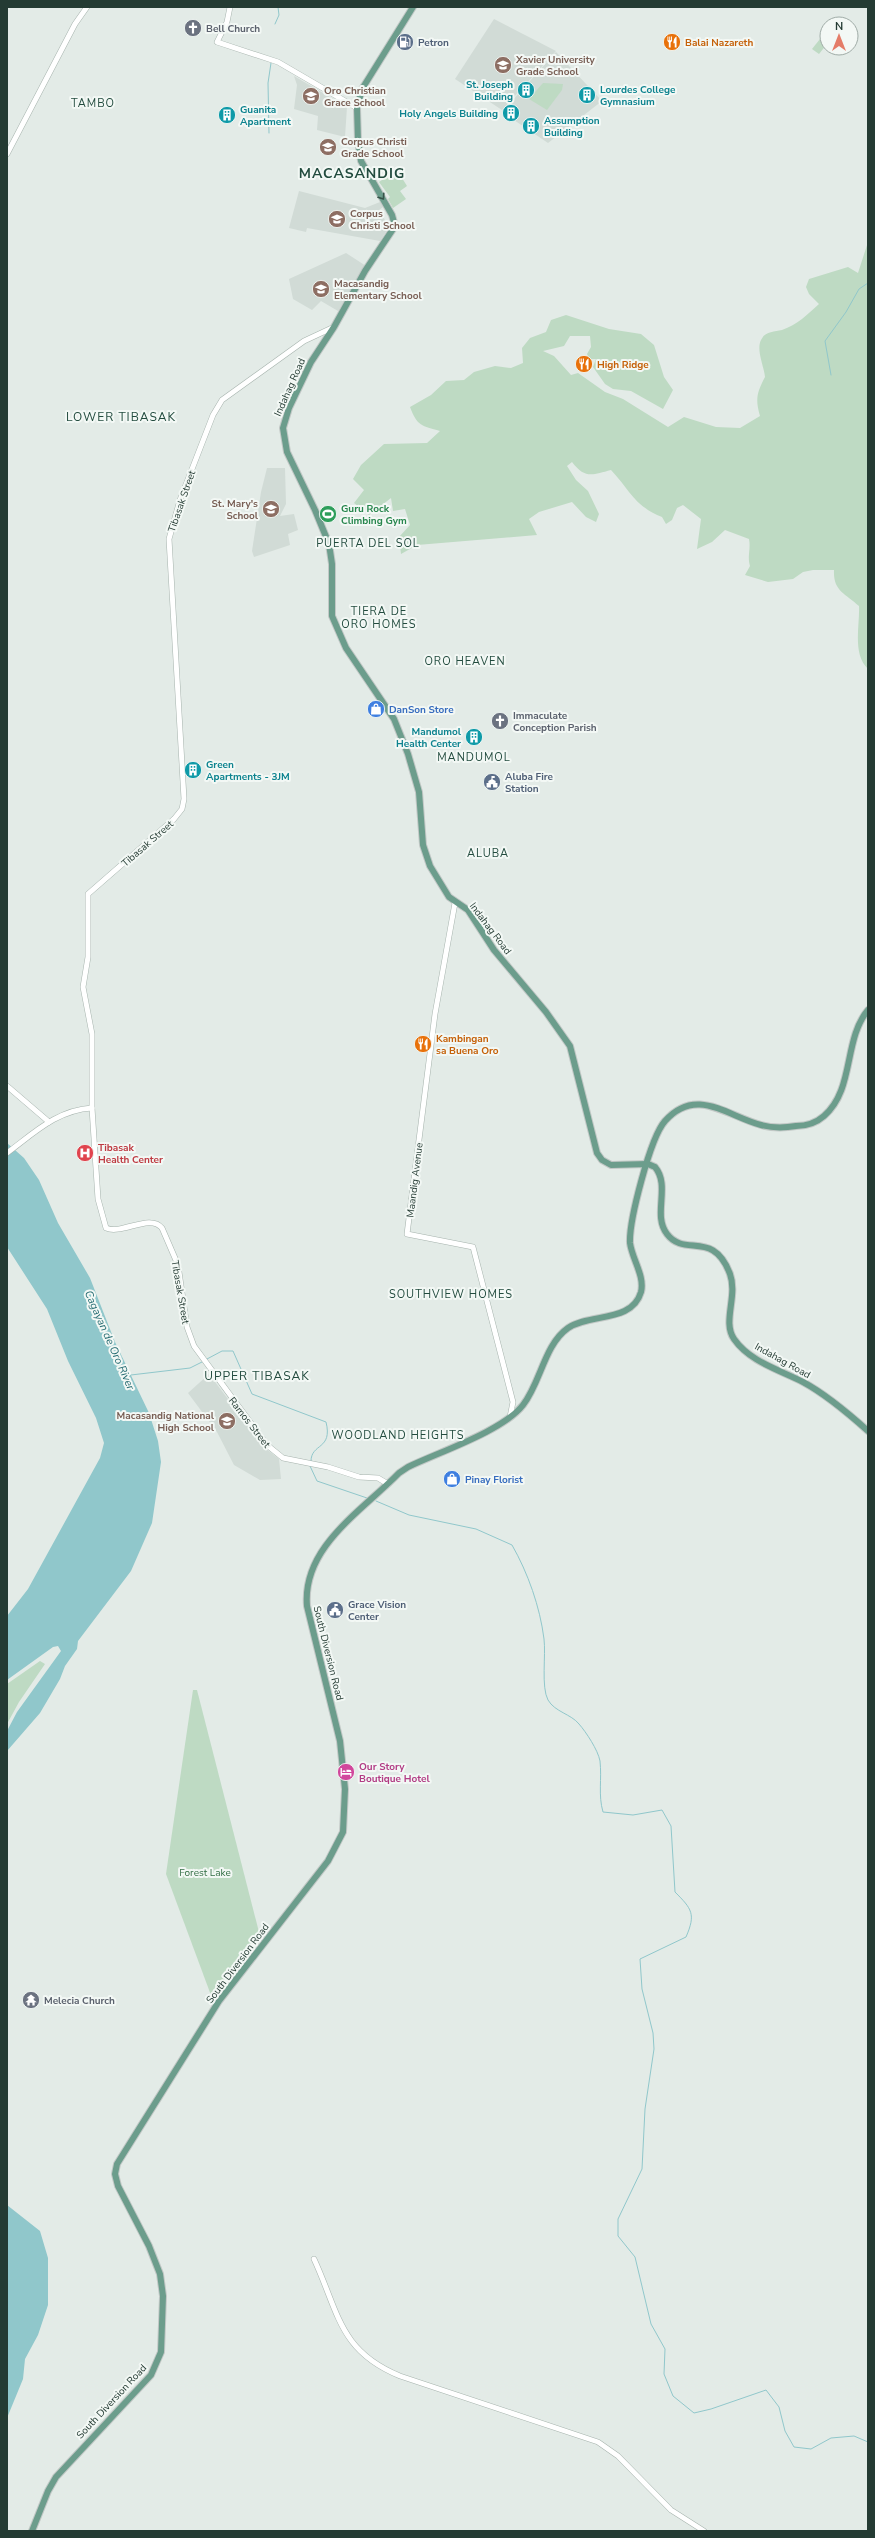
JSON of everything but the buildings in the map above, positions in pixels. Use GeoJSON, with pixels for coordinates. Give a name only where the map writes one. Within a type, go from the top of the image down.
{"type":"FeatureCollection","features":[{"type":"Feature","properties":{"kind":"main road"},"geometry":{"type":"LineString","coordinates":[[357,108],[362,89],[413,7]]}},
{"type":"Feature","properties":{"kind":"main road","name":"Indahag Road"},"geometry":{"type":"LineString","coordinates":[[357,108],[358,141],[361,162],[392,215],[395,226],[364,271],[334,327],[304,375],[284,421],[283,439],[287,452],[315,510],[329,544],[332,564],[330,609],[333,622],[350,655],[396,723],[417,782],[426,856],[441,884],[455,903],[468,910],[494,950],[546,1012],[570,1046],[594,1147],[600,1158],[611,1164],[648,1164],[656,1169],[661,1180],[662,1222],[666,1232],[682,1244],[709,1247],[719,1256],[729,1270],[734,1296],[730,1331],[738,1344],[759,1360],[819,1392],[868,1431]]}},
{"type":"Feature","properties":{"kind":"main road","name":"South Diversion Road"},"geometry":{"type":"LineString","coordinates":[[32,2531],[48,2491],[56,2477],[151,2375],[161,2352],[163,2296],[160,2274],[149,2246],[118,2186],[115,2174],[117,2164],[219,2001],[328,1861],[343,1832],[345,1789],[340,1741],[309,1620],[306,1589],[313,1567],[326,1545],[388,1484],[408,1467],[497,1426],[510,1418],[524,1404],[536,1385],[555,1342],[562,1333],[586,1320],[627,1310],[633,1306],[640,1296],[642,1283],[633,1256],[630,1232],[652,1145],[664,1122],[680,1110],[697,1104],[720,1108],[760,1125],[775,1128],[808,1125],[823,1118],[838,1099],[860,1024],[868,1010]]}},
{"type":"Feature","properties":{"kind":"street"},"geometry":{"type":"LineString","coordinates":[[7,154],[75,24],[87,7]]}},
{"type":"Feature","properties":{"kind":"street"},"geometry":{"type":"LineString","coordinates":[[230,7],[227,22],[217,42],[278,62],[357,108]]}},
{"type":"Feature","properties":{"kind":"street","name":"Tibasak Street"},"geometry":{"type":"LineString","coordinates":[[197,1352],[188,1333],[178,1265],[162,1228],[158,1224],[151,1223],[114,1230],[108,1229],[105,1225],[98,1199],[92,1108],[92,1034],[83,987],[88,957],[87,897],[91,890],[174,819],[182,809],[184,799],[169,539],[177,509],[213,415],[222,400],[304,341],[334,327]]}},
{"type":"Feature","properties":{"kind":"street","name":"Maandig Avenue"},"geometry":{"type":"LineString","coordinates":[[455,903],[439,986],[408,1234],[473,1248],[513,1402],[510,1418]]}},
{"type":"Feature","properties":{"kind":"street"},"geometry":{"type":"LineString","coordinates":[[7,1086],[49,1122]]}},
{"type":"Feature","properties":{"kind":"street"},"geometry":{"type":"LineString","coordinates":[[7,1153],[49,1122],[67,1111],[92,1108]]}},
{"type":"Feature","properties":{"kind":"street","name":"Ramos Street"},"geometry":{"type":"LineString","coordinates":[[197,1352],[267,1445],[283,1458],[317,1465],[359,1477],[378,1478],[388,1484]]}},
{"type":"Feature","properties":{"kind":"street"},"geometry":{"type":"LineString","coordinates":[[513,1402],[524,1404]]}},
{"type":"Feature","properties":{"kind":"street"},"geometry":{"type":"LineString","coordinates":[[314,2259],[341,2324],[353,2342],[371,2362],[400,2376],[598,2442],[618,2456],[671,2510],[704,2531]]}},
{"type":"Feature","properties":{"kind":"shaded area","name":"Xavier University Grade School"},"geometry":{"type":"Polygon","coordinates":[[[494,19],[556,51],[502,110],[455,79],[494,19]]]}},
{"type":"Feature","properties":{"kind":"shaded area"},"geometry":{"type":"Polygon","coordinates":[[[556,52],[602,101],[548,143],[502,112],[556,52]]]}},
{"type":"Feature","properties":{"kind":"shaded area","name":"Oro Christian Grace School"},"geometry":{"type":"Polygon","coordinates":[[[294,76],[347,107],[345,137],[317,130],[318,116],[294,109],[297,85],[294,76]]]}},
{"type":"Feature","properties":{"kind":"shaded area","name":"Corpus Christi School"},"geometry":{"type":"Polygon","coordinates":[[[299,191],[365,208],[380,202],[383,207],[379,210],[389,227],[380,241],[307,228],[306,232],[289,228],[299,191]]]}},
{"type":"Feature","properties":{"kind":"shaded area","name":"Macasandig Elementary School"},"geometry":{"type":"Polygon","coordinates":[[[346,253],[366,266],[338,311],[321,301],[312,310],[293,299],[289,279],[346,253]]]}},
{"type":"Feature","properties":{"kind":"shaded area","name":"St. Mary's School"},"geometry":{"type":"Polygon","coordinates":[[[267,468],[285,468],[286,504],[280,516],[294,514],[298,530],[288,534],[290,545],[254,557],[252,551],[261,492],[267,468]]]}},
{"type":"Feature","properties":{"kind":"shaded area","name":"Macasandig National High School"},"geometry":{"type":"Polygon","coordinates":[[[209,1374],[265,1448],[279,1459],[281,1479],[260,1480],[234,1465],[217,1432],[188,1393],[209,1374]]]}},
{"type":"Feature","properties":{"kind":"green space"},"geometry":{"type":"Polygon","coordinates":[[[819,40],[819,54],[812,49],[819,40]]]}},
{"type":"Feature","properties":{"kind":"green space"},"geometry":{"type":"Polygon","coordinates":[[[543,83],[563,84],[562,90],[547,110],[529,99],[543,83]]]}},
{"type":"Feature","properties":{"kind":"green space"},"geometry":{"type":"Polygon","coordinates":[[[397,170],[407,186],[400,191],[406,199],[393,208],[388,199],[390,197],[379,182],[397,170]]]}},
{"type":"Feature","properties":{"kind":"green space"},"geometry":{"type":"Polygon","coordinates":[[[868,242],[868,669],[863,663],[858,647],[859,606],[838,587],[834,577],[834,570],[813,570],[803,572],[793,579],[768,582],[745,575],[750,566],[749,539],[725,530],[712,542],[697,549],[701,519],[683,505],[677,508],[672,520],[666,524],[662,517],[653,513],[639,503],[611,470],[589,474],[581,471],[572,462],[567,466],[576,480],[588,491],[599,514],[596,522],[586,517],[572,502],[539,512],[529,519],[537,535],[417,545],[401,554],[399,537],[410,525],[405,509],[393,511],[391,498],[369,515],[354,503],[364,490],[353,479],[361,465],[384,444],[427,443],[440,431],[424,426],[418,422],[410,407],[431,395],[446,381],[464,380],[474,372],[495,366],[511,368],[523,363],[522,348],[530,338],[546,332],[551,320],[566,315],[609,329],[641,334],[654,345],[664,377],[673,390],[663,409],[631,391],[613,389],[605,384],[593,367],[596,359],[589,359],[587,354],[591,347],[590,336],[570,336],[564,346],[543,351],[554,356],[571,375],[578,373],[605,392],[623,399],[668,427],[684,417],[716,427],[740,428],[760,416],[757,400],[760,387],[765,377],[759,348],[763,337],[767,333],[782,330],[793,325],[819,304],[809,294],[806,287],[809,279],[848,267],[858,273],[868,242]]]}},
{"type":"Feature","properties":{"kind":"green space"},"geometry":{"type":"Polygon","coordinates":[[[40,1661],[45,1664],[19,1702],[7,1724],[7,1684],[40,1661]]]}},
{"type":"Feature","properties":{"kind":"green space","name":"Forest Lake"},"geometry":{"type":"Polygon","coordinates":[[[193,1690],[197,1690],[260,1936],[212,1998],[166,1874],[193,1690]]]}},
{"type":"Feature","properties":{"kind":"water","name":"Cagayan de Oro River"},"geometry":{"type":"Polygon","coordinates":[[[7,1143],[24,1158],[39,1180],[58,1223],[90,1278],[115,1342],[149,1413],[158,1441],[161,1462],[152,1523],[131,1571],[78,1641],[77,1649],[65,1666],[60,1679],[40,1713],[7,1751],[7,1731],[17,1712],[61,1651],[58,1646],[53,1647],[7,1680],[7,1616],[28,1589],[100,1458],[104,1443],[96,1418],[68,1361],[47,1309],[7,1247],[7,1143]]]}},
{"type":"Feature","properties":{"kind":"water"},"geometry":{"type":"Polygon","coordinates":[[[7,2205],[40,2231],[48,2258],[48,2305],[38,2335],[25,2359],[23,2379],[7,2418],[7,2205]]]}},
{"type":"Feature","properties":{"kind":"waterway"},"geometry":{"type":"LineString","coordinates":[[275,24],[279,15],[278,7]]}},
{"type":"Feature","properties":{"kind":"waterway"},"geometry":{"type":"LineString","coordinates":[[269,133],[268,83],[271,63]]}},
{"type":"Feature","properties":{"kind":"waterway"},"geometry":{"type":"LineString","coordinates":[[831,375],[825,341],[846,312],[859,289],[868,283]]}},
{"type":"Feature","properties":{"kind":"waterway"},"geometry":{"type":"LineString","coordinates":[[207,1359],[222,1351],[233,1351],[252,1394],[326,1422],[327,1437],[324,1442],[314,1451],[311,1461]]}},
{"type":"Feature","properties":{"kind":"waterway","name":"Cagayan de Oro River"},"geometry":{"type":"LineString","coordinates":[[131,1375],[190,1368],[202,1362]]}},
{"type":"Feature","properties":{"kind":"waterway"},"geometry":{"type":"LineString","coordinates":[[310,1466],[317,1481],[367,1498]]}},
{"type":"Feature","properties":{"kind":"waterway"},"geometry":{"type":"LineString","coordinates":[[376,1501],[409,1515],[476,1529],[512,1545],[528,1579],[540,1615],[544,1639],[544,1679],[548,1700],[551,1704],[579,1724],[597,1752],[600,1761],[601,1799],[603,1812],[633,1815],[662,1810],[671,1826],[675,1892],[689,1908],[691,1912],[691,1923],[686,1937],[640,1959],[642,1989],[653,2033],[654,2049],[645,2109],[642,2169],[618,2219],[618,2236],[635,2257],[651,2324],[665,2349],[664,2374],[673,2396],[694,2413],[711,2409],[766,2390],[779,2407],[785,2431],[794,2447],[811,2449],[831,2438],[854,2436],[868,2442]]}},
{"type":"Feature","properties":{"kind":"place","name":"Bell Church"},"geometry":{"type":"Point","coordinates":[193,28]}},
{"type":"Feature","properties":{"kind":"place","name":"Petron"},"geometry":{"type":"Point","coordinates":[405,42]}},
{"type":"Feature","properties":{"kind":"place","name":"Balai Nazareth"},"geometry":{"type":"Point","coordinates":[672,42]}},
{"type":"Feature","properties":{"kind":"place","name":"Xavier University Grade School"},"geometry":{"type":"Point","coordinates":[503,65]}},
{"type":"Feature","properties":{"kind":"place","name":"St. Joseph Building"},"geometry":{"type":"Point","coordinates":[526,90]}},
{"type":"Feature","properties":{"kind":"place","name":"Lourdes College Gymnasium"},"geometry":{"type":"Point","coordinates":[587,95]}},
{"type":"Feature","properties":{"kind":"place","name":"Oro Christian Grace School"},"geometry":{"type":"Point","coordinates":[311,96]}},
{"type":"Feature","properties":{"kind":"place","name":"Holy Angels Building"},"geometry":{"type":"Point","coordinates":[511,113]}},
{"type":"Feature","properties":{"kind":"place","name":"Guanita Apartment"},"geometry":{"type":"Point","coordinates":[227,115]}},
{"type":"Feature","properties":{"kind":"place","name":"Assumption Building"},"geometry":{"type":"Point","coordinates":[531,126]}},
{"type":"Feature","properties":{"kind":"place","name":"Corpus Christi Grade School"},"geometry":{"type":"Point","coordinates":[328,147]}},
{"type":"Feature","properties":{"kind":"place","name":"Corpus Christi School"},"geometry":{"type":"Point","coordinates":[337,219]}},
{"type":"Feature","properties":{"kind":"place","name":"Macasandig Elementary School"},"geometry":{"type":"Point","coordinates":[321,289]}},
{"type":"Feature","properties":{"kind":"place","name":"High Ridge"},"geometry":{"type":"Point","coordinates":[584,364]}},
{"type":"Feature","properties":{"kind":"place","name":"St. Mary's School"},"geometry":{"type":"Point","coordinates":[271,509]}},
{"type":"Feature","properties":{"kind":"place","name":"Guru Rock Climbing Gym"},"geometry":{"type":"Point","coordinates":[328,514]}},
{"type":"Feature","properties":{"kind":"place","name":"DanSon Store"},"geometry":{"type":"Point","coordinates":[376,709]}},
{"type":"Feature","properties":{"kind":"place","name":"Immaculate Conception Parish"},"geometry":{"type":"Point","coordinates":[500,721]}},
{"type":"Feature","properties":{"kind":"place","name":"Mandumol Health Center"},"geometry":{"type":"Point","coordinates":[474,737]}},
{"type":"Feature","properties":{"kind":"place","name":"Green Apartments - 3JM"},"geometry":{"type":"Point","coordinates":[193,770]}},
{"type":"Feature","properties":{"kind":"place","name":"Aluba Fire Station"},"geometry":{"type":"Point","coordinates":[492,782]}},
{"type":"Feature","properties":{"kind":"place","name":"Kambingan sa Buena Oro"},"geometry":{"type":"Point","coordinates":[423,1044]}},
{"type":"Feature","properties":{"kind":"place","name":"Tibasak Health Center"},"geometry":{"type":"Point","coordinates":[85,1153]}},
{"type":"Feature","properties":{"kind":"place","name":"Macasandig National High School"},"geometry":{"type":"Point","coordinates":[227,1421]}},
{"type":"Feature","properties":{"kind":"place","name":"Pinay Florist"},"geometry":{"type":"Point","coordinates":[452,1479]}},
{"type":"Feature","properties":{"kind":"place","name":"Grace Vision Center"},"geometry":{"type":"Point","coordinates":[335,1610]}},
{"type":"Feature","properties":{"kind":"place","name":"Our Story Boutique Hotel"},"geometry":{"type":"Point","coordinates":[346,1772]}},
{"type":"Feature","properties":{"kind":"place","name":"Melecia Church"},"geometry":{"type":"Point","coordinates":[31,2000]}},
{"type":"Feature","properties":{"kind":"district","name":"TAMBO"},"geometry":{"type":"Point","coordinates":[93,103]}},
{"type":"Feature","properties":{"kind":"district","name":"MACASANDIG"},"geometry":{"type":"Point","coordinates":[352,173]}},
{"type":"Feature","properties":{"kind":"district","name":"LOWER TIBASAK"},"geometry":{"type":"Point","coordinates":[121,417]}},
{"type":"Feature","properties":{"kind":"district","name":"PUERTA DEL SOL"},"geometry":{"type":"Point","coordinates":[368,543]}},
{"type":"Feature","properties":{"kind":"district","name":"TIERA DE ORO HOMES"},"geometry":{"type":"Point","coordinates":[379,617]}},
{"type":"Feature","properties":{"kind":"district","name":"ORO HEAVEN"},"geometry":{"type":"Point","coordinates":[465,661]}},
{"type":"Feature","properties":{"kind":"district","name":"MANDUMOL"},"geometry":{"type":"Point","coordinates":[474,757]}},
{"type":"Feature","properties":{"kind":"district","name":"ALUBA"},"geometry":{"type":"Point","coordinates":[488,853]}},
{"type":"Feature","properties":{"kind":"district","name":"SOUTHVIEW HOMES"},"geometry":{"type":"Point","coordinates":[451,1294]}},
{"type":"Feature","properties":{"kind":"district","name":"UPPER TIBASAK"},"geometry":{"type":"Point","coordinates":[257,1376]}},
{"type":"Feature","properties":{"kind":"district","name":"WOODLAND HEIGHTS"},"geometry":{"type":"Point","coordinates":[398,1435]}}]}
